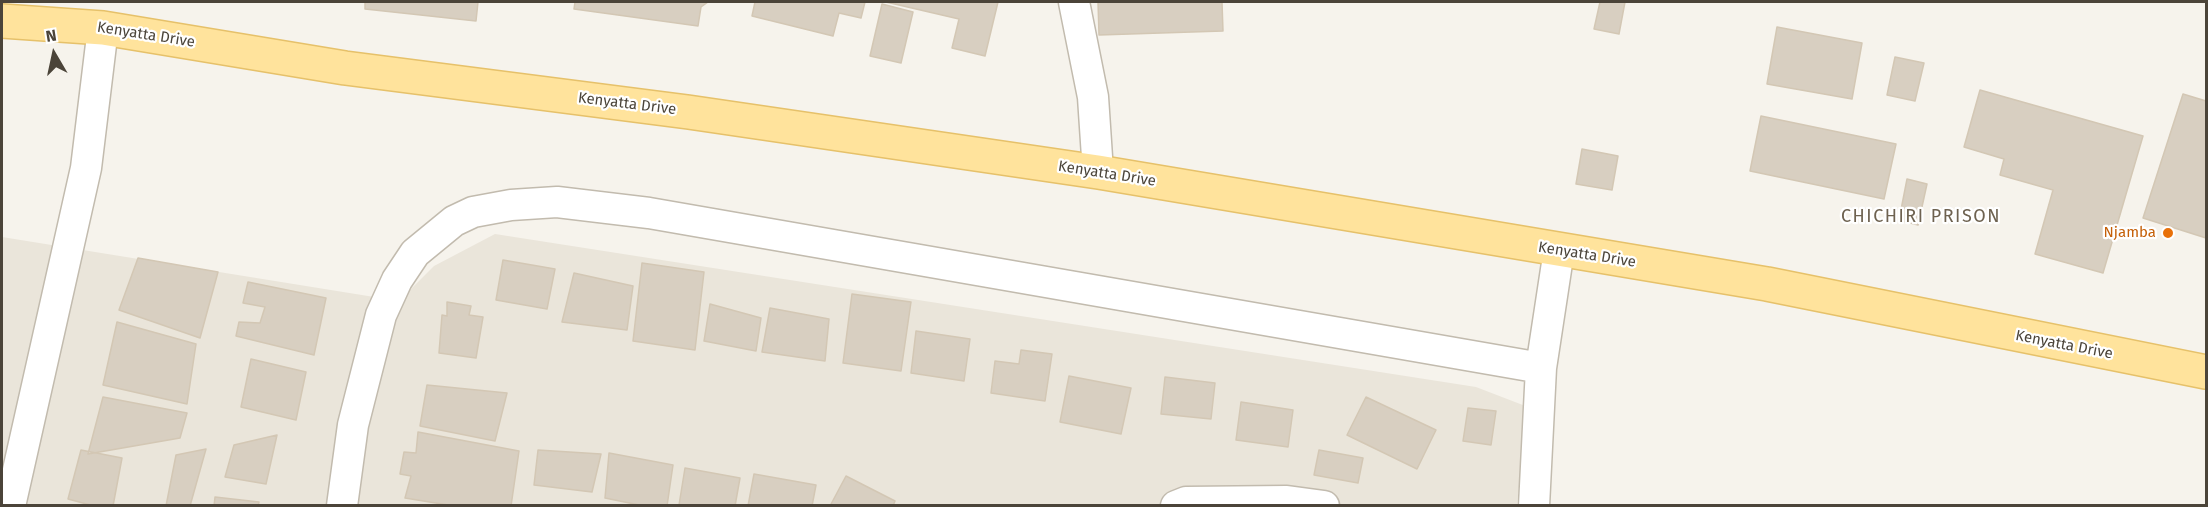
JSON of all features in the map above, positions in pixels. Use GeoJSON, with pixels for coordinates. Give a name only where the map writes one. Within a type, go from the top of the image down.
{"type":"FeatureCollection","features":[{"type":"Feature","properties":{"kind":"main road","name":"Kenyatta Drive"},"geometry":{"type":"LineString","coordinates":[[2,21],[103,28],[345,68],[688,112],[1098,172],[1767,284],[2206,372]]}},
{"type":"Feature","properties":{"kind":"street"},"geometry":{"type":"LineString","coordinates":[[1074,2],[1093,97],[1098,172]]}},
{"type":"Feature","properties":{"kind":"street"},"geometry":{"type":"LineString","coordinates":[[10,506],[11,454],[86,168],[103,28]]}},
{"type":"Feature","properties":{"kind":"street"},"geometry":{"type":"LineString","coordinates":[[348,504],[353,425],[381,315],[397,280],[415,254],[454,221],[473,212],[511,205],[557,202],[650,213],[1541,368]]}},
{"type":"Feature","properties":{"kind":"street"},"geometry":{"type":"LineString","coordinates":[[1534,506],[1541,368],[1558,250]]}},
{"type":"Feature","properties":{"kind":"street"},"geometry":{"type":"LineString","coordinates":[[1176,506],[1186,502],[1287,501],[1324,506]]}},
{"type":"Feature","properties":{"kind":"shaded area"},"geometry":{"type":"Polygon","coordinates":[[[495,234],[1476,387],[1528,407],[1517,505],[2,506],[2,237],[399,301],[434,266],[495,234]]]}},
{"type":"Feature","properties":{"kind":"building"},"geometry":{"type":"Polygon","coordinates":[[[365,2],[478,2],[476,21],[365,9],[365,2]]]}},
{"type":"Feature","properties":{"kind":"building"},"geometry":{"type":"Polygon","coordinates":[[[575,2],[708,2],[701,7],[698,26],[574,9],[575,2]]]}},
{"type":"Feature","properties":{"kind":"building"},"geometry":{"type":"Polygon","coordinates":[[[755,2],[865,2],[861,18],[839,13],[833,36],[752,16],[755,2]]]}},
{"type":"Feature","properties":{"kind":"building"},"geometry":{"type":"Polygon","coordinates":[[[886,2],[998,2],[985,56],[952,48],[959,19],[886,2]]]}},
{"type":"Feature","properties":{"kind":"building"},"geometry":{"type":"Polygon","coordinates":[[[1098,2],[1222,2],[1223,31],[1099,35],[1098,2]]]}},
{"type":"Feature","properties":{"kind":"building"},"geometry":{"type":"Polygon","coordinates":[[[1600,2],[1625,2],[1619,34],[1594,29],[1600,2]]]}},
{"type":"Feature","properties":{"kind":"building"},"geometry":{"type":"Polygon","coordinates":[[[882,4],[913,12],[901,63],[870,56],[882,4]]]}},
{"type":"Feature","properties":{"kind":"building"},"geometry":{"type":"Polygon","coordinates":[[[1777,27],[1862,43],[1852,99],[1767,84],[1777,27]]]}},
{"type":"Feature","properties":{"kind":"building"},"geometry":{"type":"Polygon","coordinates":[[[1895,57],[1924,63],[1915,101],[1887,95],[1895,57]]]}},
{"type":"Feature","properties":{"kind":"building"},"geometry":{"type":"Polygon","coordinates":[[[1980,90],[2143,136],[2103,273],[2035,254],[2053,190],[2000,175],[2004,159],[1964,147],[1980,90]]]}},
{"type":"Feature","properties":{"kind":"building"},"geometry":{"type":"Polygon","coordinates":[[[2183,94],[2206,101],[2206,238],[2143,218],[2183,94]]]}},
{"type":"Feature","properties":{"kind":"building"},"geometry":{"type":"Polygon","coordinates":[[[1761,116],[1896,144],[1884,199],[1750,171],[1761,116]]]}},
{"type":"Feature","properties":{"kind":"building"},"geometry":{"type":"Polygon","coordinates":[[[1582,149],[1618,156],[1612,190],[1576,184],[1582,149]]]}},
{"type":"Feature","properties":{"kind":"building"},"geometry":{"type":"Polygon","coordinates":[[[1907,179],[1927,184],[1918,225],[1899,220],[1907,179]]]}},
{"type":"Feature","properties":{"kind":"building"},"geometry":{"type":"Polygon","coordinates":[[[138,258],[218,272],[200,338],[119,310],[138,258]]]}},
{"type":"Feature","properties":{"kind":"building"},"geometry":{"type":"Polygon","coordinates":[[[503,260],[555,269],[547,309],[496,300],[503,260]]]}},
{"type":"Feature","properties":{"kind":"building"},"geometry":{"type":"Polygon","coordinates":[[[642,263],[704,272],[695,350],[633,341],[642,263]]]}},
{"type":"Feature","properties":{"kind":"building"},"geometry":{"type":"Polygon","coordinates":[[[574,273],[633,286],[627,330],[562,322],[574,273]]]}},
{"type":"Feature","properties":{"kind":"building"},"geometry":{"type":"Polygon","coordinates":[[[248,282],[326,298],[314,355],[236,336],[239,322],[260,323],[265,307],[243,303],[248,282]]]}},
{"type":"Feature","properties":{"kind":"building"},"geometry":{"type":"Polygon","coordinates":[[[852,294],[911,302],[901,371],[843,363],[852,294]]]}},
{"type":"Feature","properties":{"kind":"building"},"geometry":{"type":"Polygon","coordinates":[[[447,302],[471,306],[469,315],[483,317],[476,358],[439,353],[442,315],[447,316],[447,302]]]}},
{"type":"Feature","properties":{"kind":"building"},"geometry":{"type":"Polygon","coordinates":[[[710,304],[761,318],[756,351],[704,341],[710,304]]]}},
{"type":"Feature","properties":{"kind":"building"},"geometry":{"type":"Polygon","coordinates":[[[770,308],[829,319],[825,361],[762,352],[770,308]]]}},
{"type":"Feature","properties":{"kind":"building"},"geometry":{"type":"Polygon","coordinates":[[[117,322],[196,344],[187,404],[103,385],[117,322]]]}},
{"type":"Feature","properties":{"kind":"building"},"geometry":{"type":"Polygon","coordinates":[[[916,331],[970,339],[964,381],[911,373],[916,331]]]}},
{"type":"Feature","properties":{"kind":"building"},"geometry":{"type":"Polygon","coordinates":[[[1021,350],[1052,354],[1045,401],[991,393],[995,361],[1019,364],[1021,350]]]}},
{"type":"Feature","properties":{"kind":"building"},"geometry":{"type":"Polygon","coordinates":[[[251,359],[306,372],[296,420],[241,407],[251,359]]]}},
{"type":"Feature","properties":{"kind":"building"},"geometry":{"type":"Polygon","coordinates":[[[1069,376],[1131,388],[1121,434],[1060,422],[1069,376]]]}},
{"type":"Feature","properties":{"kind":"building"},"geometry":{"type":"Polygon","coordinates":[[[1165,377],[1215,383],[1211,419],[1161,414],[1165,377]]]}},
{"type":"Feature","properties":{"kind":"building"},"geometry":{"type":"Polygon","coordinates":[[[427,385],[507,393],[495,441],[420,426],[427,385]]]}},
{"type":"Feature","properties":{"kind":"building"},"geometry":{"type":"Polygon","coordinates":[[[103,397],[187,413],[180,438],[88,454],[103,397]]]}},
{"type":"Feature","properties":{"kind":"building"},"geometry":{"type":"Polygon","coordinates":[[[1366,397],[1436,430],[1417,469],[1347,435],[1366,397]]]}},
{"type":"Feature","properties":{"kind":"building"},"geometry":{"type":"Polygon","coordinates":[[[1241,402],[1293,410],[1288,447],[1236,440],[1241,402]]]}},
{"type":"Feature","properties":{"kind":"building"},"geometry":{"type":"Polygon","coordinates":[[[1468,408],[1496,411],[1491,445],[1463,441],[1468,408]]]}},
{"type":"Feature","properties":{"kind":"building"},"geometry":{"type":"Polygon","coordinates":[[[418,432],[519,451],[511,506],[454,506],[405,498],[411,476],[400,474],[404,452],[416,453],[418,432]]]}},
{"type":"Feature","properties":{"kind":"building"},"geometry":{"type":"Polygon","coordinates":[[[277,435],[266,484],[225,477],[234,445],[277,435]]]}},
{"type":"Feature","properties":{"kind":"building"},"geometry":{"type":"Polygon","coordinates":[[[206,449],[190,506],[166,506],[176,455],[206,449]]]}},
{"type":"Feature","properties":{"kind":"building"},"geometry":{"type":"Polygon","coordinates":[[[81,450],[122,458],[113,506],[94,506],[68,499],[81,450]]]}},
{"type":"Feature","properties":{"kind":"building"},"geometry":{"type":"Polygon","coordinates":[[[538,450],[601,454],[592,492],[534,485],[538,450]]]}},
{"type":"Feature","properties":{"kind":"building"},"geometry":{"type":"Polygon","coordinates":[[[1319,450],[1363,458],[1358,483],[1314,475],[1319,450]]]}},
{"type":"Feature","properties":{"kind":"building"},"geometry":{"type":"Polygon","coordinates":[[[609,453],[673,465],[667,506],[644,506],[605,498],[609,453]]]}},
{"type":"Feature","properties":{"kind":"building"},"geometry":{"type":"Polygon","coordinates":[[[685,468],[740,478],[735,506],[679,505],[685,468]]]}},
{"type":"Feature","properties":{"kind":"building"},"geometry":{"type":"Polygon","coordinates":[[[754,474],[816,485],[812,506],[748,506],[754,474]]]}},
{"type":"Feature","properties":{"kind":"building"},"geometry":{"type":"Polygon","coordinates":[[[846,476],[895,501],[893,506],[830,506],[846,476]]]}},
{"type":"Feature","properties":{"kind":"building"},"geometry":{"type":"Polygon","coordinates":[[[215,497],[259,502],[258,506],[214,506],[215,497]]]}},
{"type":"Feature","properties":{"kind":"place","name":"Njamba"},"geometry":{"type":"Point","coordinates":[2168,233]}},
{"type":"Feature","properties":{"kind":"district","name":"CHICHIRI PRISON"},"geometry":{"type":"Point","coordinates":[1921,217]}}]}
